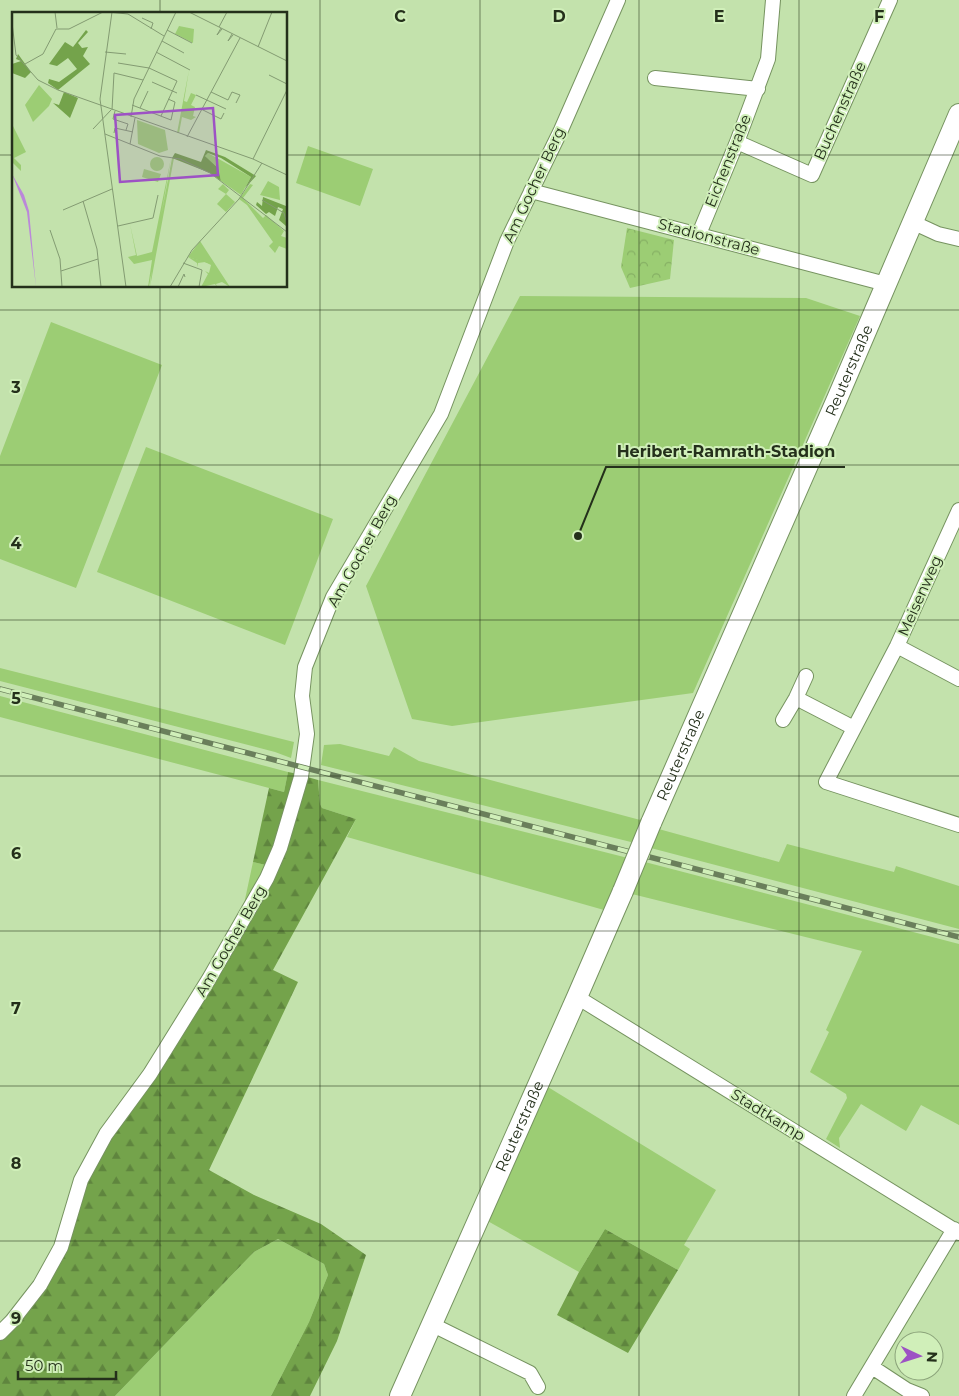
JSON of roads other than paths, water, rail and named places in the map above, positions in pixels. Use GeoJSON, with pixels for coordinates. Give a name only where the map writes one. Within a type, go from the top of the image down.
{"type":"FeatureCollection","features":[{"type":"Feature","properties":{"kind":"street","name":"Am Gocher Berg"},"geometry":{"type":"LineString","coordinates":[[0,1333],[12,1321],[40,1285],[61,1246],[80,1180],[106,1134],[155,1066],[209,979],[267,878],[280,848],[301,777],[307,734],[302,696],[305,667],[333,597],[441,414],[507,241],[561,130],[618,0]]}},
{"type":"Feature","properties":{"kind":"street","name":"Eichenstraße"},"geometry":{"type":"LineString","coordinates":[[699,234],[737,142],[768,59],[773,0]]}},
{"type":"Feature","properties":{"kind":"street","name":"Buchenstraße"},"geometry":{"type":"LineString","coordinates":[[737,142],[812,175],[890,0]]}},
{"type":"Feature","properties":{"kind":"street"},"geometry":{"type":"LineString","coordinates":[[655,78],[758,88]]}},
{"type":"Feature","properties":{"kind":"street","name":"Reuterstraße"},"geometry":{"type":"LineString","coordinates":[[400,1396],[577,997],[651,823],[837,400],[959,114]]}},
{"type":"Feature","properties":{"kind":"street","name":"Stadionstraße"},"geometry":{"type":"LineString","coordinates":[[531,191],[886,284]]}},
{"type":"Feature","properties":{"kind":"street"},"geometry":{"type":"LineString","coordinates":[[912,222],[938,234],[959,238]]}},
{"type":"Feature","properties":{"kind":"street","name":"Meisenweg"},"geometry":{"type":"LineString","coordinates":[[959,510],[897,646],[959,679]]}},
{"type":"Feature","properties":{"kind":"street"},"geometry":{"type":"LineString","coordinates":[[897,646],[826,782],[959,825]]}},
{"type":"Feature","properties":{"kind":"street"},"geometry":{"type":"LineString","coordinates":[[783,720],[806,676]]}},
{"type":"Feature","properties":{"kind":"street"},"geometry":{"type":"LineString","coordinates":[[796,698],[854,728]]}},
{"type":"Feature","properties":{"kind":"street","name":"Stadtkamp"},"geometry":{"type":"LineString","coordinates":[[577,997],[956,1231]]}},
{"type":"Feature","properties":{"kind":"street"},"geometry":{"type":"LineString","coordinates":[[854,1396],[956,1231]]}},
{"type":"Feature","properties":{"kind":"street"},"geometry":{"type":"LineString","coordinates":[[433,1325],[530,1373],[538,1387]]}},
{"type":"Feature","properties":{"kind":"street"},"geometry":{"type":"LineString","coordinates":[[872,1367],[907,1390],[922,1396]]}},
{"type":"Feature","properties":{"kind":"railway"},"geometry":{"type":"LineString","coordinates":[[0,689],[959,937]]}},
{"type":"Feature","properties":{"kind":"place","name":"Heribert-Ramrath-Stadion"},"geometry":{"type":"Point","coordinates":[578,536]}}]}
